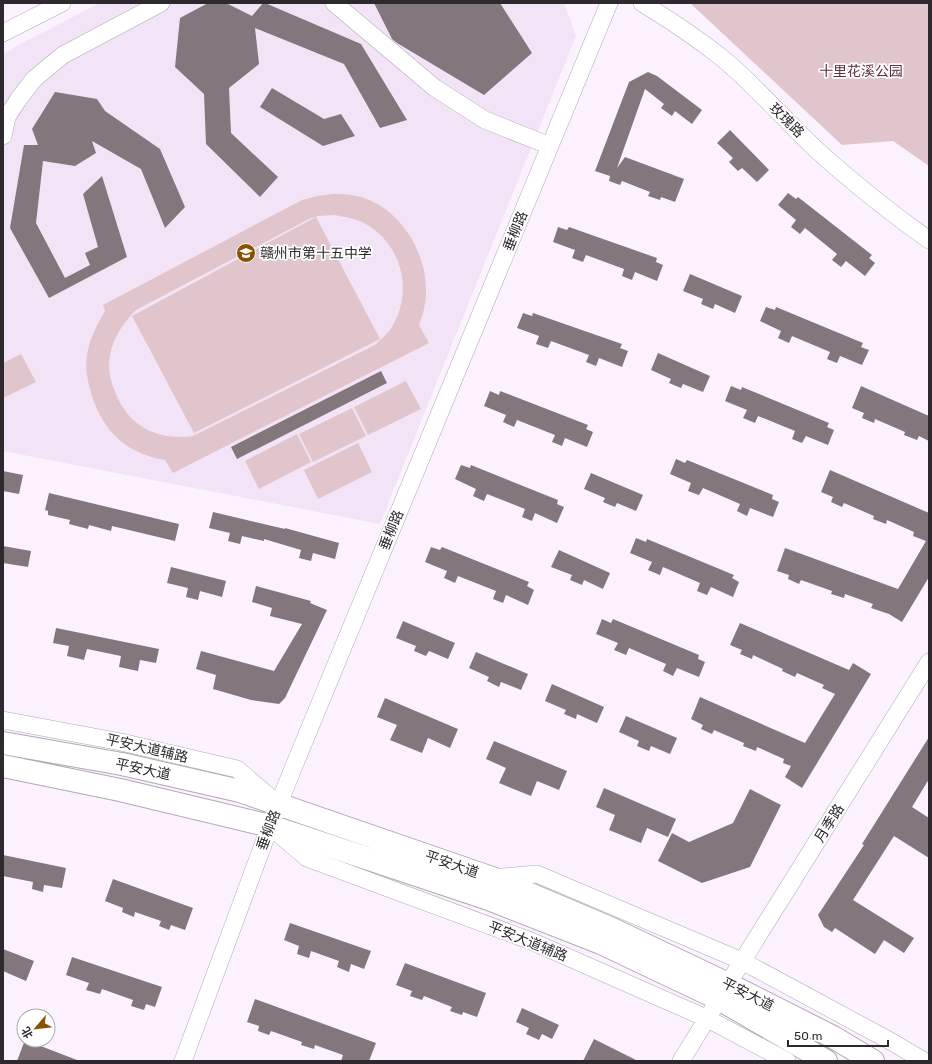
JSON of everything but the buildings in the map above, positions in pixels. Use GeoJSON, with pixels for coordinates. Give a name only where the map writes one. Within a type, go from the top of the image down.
{"type":"FeatureCollection","features":[{"type":"Feature","properties":{"kind":"main road","name":"平安大道"},"geometry":{"type":"LineString","coordinates":[[5,743],[122,764],[239,790],[278,804],[489,888],[601,943],[724,991],[833,1038],[873,1061]]}},
{"type":"Feature","properties":{"kind":"main road","name":"平安大道"},"geometry":{"type":"LineString","coordinates":[[7,769],[120,790],[270,826],[489,888]]}},
{"type":"Feature","properties":{"kind":"main road","name":"平安大道"},"geometry":{"type":"LineString","coordinates":[[724,991],[826,1061]]}},
{"type":"Feature","properties":{"kind":"street"},"geometry":{"type":"LineString","coordinates":[[3,33],[62,3]]}},
{"type":"Feature","properties":{"kind":"street"},"geometry":{"type":"LineString","coordinates":[[3,136],[7,117],[34,79],[63,55],[161,3]]}},
{"type":"Feature","properties":{"kind":"street"},"geometry":{"type":"LineString","coordinates":[[334,3],[435,88],[485,120],[550,146]]}},
{"type":"Feature","properties":{"kind":"street","name":"垂柳路"},"geometry":{"type":"LineString","coordinates":[[182,1061],[278,804],[609,3]]}},
{"type":"Feature","properties":{"kind":"street","name":"玫瑰路"},"geometry":{"type":"LineString","coordinates":[[642,3],[669,19],[722,58],[828,161],[929,240]]}},
{"type":"Feature","properties":{"kind":"street","name":"月季路"},"geometry":{"type":"LineString","coordinates":[[681,1061],[706,1018],[929,662]]}},
{"type":"Feature","properties":{"kind":"street","name":"平安大道辅路"},"geometry":{"type":"LineString","coordinates":[[3,720],[121,742],[237,769],[278,804]]}},
{"type":"Feature","properties":{"kind":"street"},"geometry":{"type":"LineString","coordinates":[[5,743],[48,728]]}},
{"type":"Feature","properties":{"kind":"street","name":"平安大道辅路"},"geometry":{"type":"LineString","coordinates":[[270,826],[308,858],[531,941],[706,1018],[787,1061]]}},
{"type":"Feature","properties":{"kind":"street"},"geometry":{"type":"LineString","coordinates":[[531,941],[489,888],[537,874],[742,961],[892,1042],[924,1061]]}},
{"type":"Feature","properties":{"kind":"street"},"geometry":{"type":"LineString","coordinates":[[833,1038],[892,1042]]}},
{"type":"Feature","properties":{"kind":"shaded area","name":"赣州市第十五中学"},"geometry":{"type":"Polygon","coordinates":[[[100,3],[564,3],[576,36],[380,524],[3,451],[3,54],[100,3]]]}},
{"type":"Feature","properties":{"kind":"green space","name":"十里花溪公园"},"geometry":{"type":"Polygon","coordinates":[[[690,3],[929,3],[929,166],[893,141],[842,145],[690,3]]]}},
{"type":"Feature","properties":{"kind":"green space"},"geometry":{"type":"Polygon","coordinates":[[[345,194],[368,199],[395,217],[406,230],[415,244],[425,276],[425,301],[419,325],[429,343],[173,473],[165,460],[138,452],[116,437],[100,416],[94,403],[87,377],[86,364],[88,350],[94,332],[105,311],[103,305],[302,200],[317,196],[345,194]],[[335,215],[318,216],[309,219],[136,310],[117,335],[109,364],[110,376],[115,391],[122,405],[137,423],[157,434],[180,437],[193,436],[375,345],[383,338],[390,330],[398,315],[402,300],[403,284],[395,255],[387,242],[376,231],[362,222],[335,215]]]}},
{"type":"Feature","properties":{"kind":"green space"},"geometry":{"type":"Polygon","coordinates":[[[316,217],[380,339],[194,433],[132,316],[316,217]]]}},
{"type":"Feature","properties":{"kind":"green space"},"geometry":{"type":"Polygon","coordinates":[[[21,354],[36,382],[3,398],[3,363],[21,354]]]}},
{"type":"Feature","properties":{"kind":"green space"},"geometry":{"type":"Polygon","coordinates":[[[406,381],[421,409],[368,435],[354,407],[406,381]]]}},
{"type":"Feature","properties":{"kind":"green space"},"geometry":{"type":"Polygon","coordinates":[[[352,408],[366,436],[313,462],[299,434],[352,408]]]}},
{"type":"Feature","properties":{"kind":"green space"},"geometry":{"type":"Polygon","coordinates":[[[297,434],[311,462],[259,489],[245,461],[297,434]]]}},
{"type":"Feature","properties":{"kind":"green space"},"geometry":{"type":"Polygon","coordinates":[[[358,443],[372,472],[318,499],[304,470],[358,443]]]}},
{"type":"Feature","properties":{"kind":"place","name":"赣州市第十五中学"},"geometry":{"type":"Point","coordinates":[246,253]}}]}
